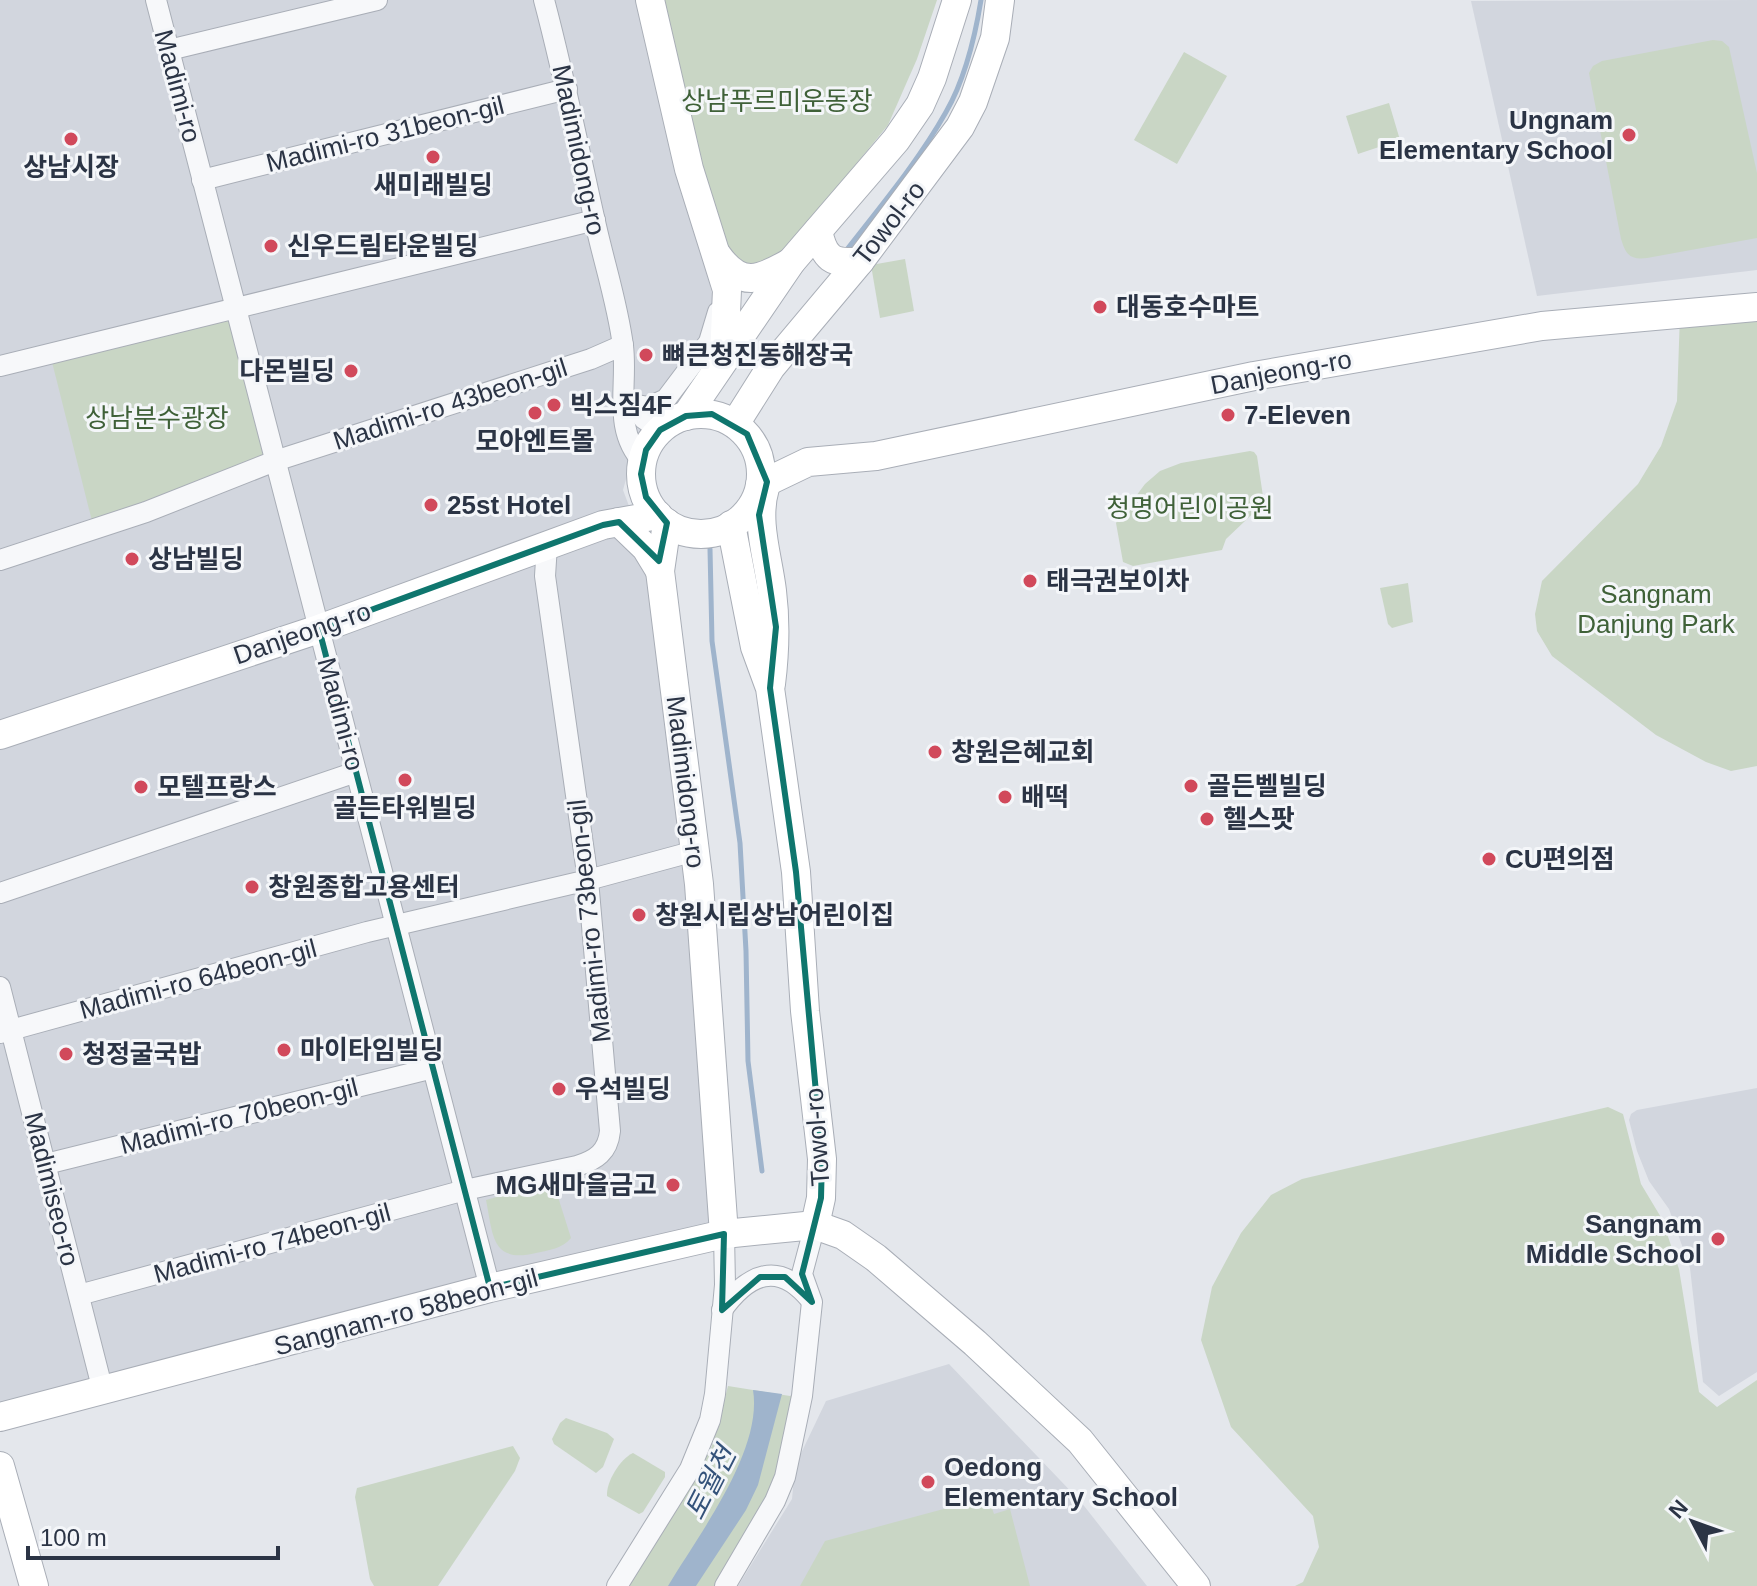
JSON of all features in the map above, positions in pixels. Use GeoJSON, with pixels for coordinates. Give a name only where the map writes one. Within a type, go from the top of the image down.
{"type":"FeatureCollection","features":[{"type":"Feature","properties":{"kind":"street","name":"Madimi-ro"},"geometry":{"type":"LineString","coordinates":[[156,0],[490,1288]]}},
{"type":"Feature","properties":{"kind":"street"},"geometry":{"type":"LineString","coordinates":[[169,50],[377,0]]}},
{"type":"Feature","properties":{"kind":"street","name":"Madimidong-ro"},"geometry":{"type":"LineString","coordinates":[[544,0],[567,89],[623,345],[628,399],[622,406],[623,422],[643,474]]}},
{"type":"Feature","properties":{"kind":"street"},"geometry":{"type":"LineString","coordinates":[[650,0],[689,169],[727,290],[724,361]]}},
{"type":"Feature","properties":{"kind":"street","name":"Towol-ro"},"geometry":{"type":"LineString","coordinates":[[686,416],[791,262],[896,140],[920,105],[957,0]]}},
{"type":"Feature","properties":{"kind":"street","name":"Towol-ro"},"geometry":{"type":"LineString","coordinates":[[735,424],[771,367],[860,261],[945,150],[966,115],[995,38],[1000,0]]}},
{"type":"Feature","properties":{"kind":"street","name":"Madimi-ro 31beon-gil"},"geometry":{"type":"LineString","coordinates":[[202,180],[567,89]]}},
{"type":"Feature","properties":{"kind":"street"},"geometry":{"type":"LineString","coordinates":[[0,366],[595,220]]}},
{"type":"Feature","properties":{"kind":"street"},"geometry":{"type":"LineString","coordinates":[[818,231],[824,251],[830,258],[840,262],[860,261]]}},
{"type":"Feature","properties":{"kind":"street"},"geometry":{"type":"LineString","coordinates":[[719,264],[747,278],[760,279],[791,262]]}},
{"type":"Feature","properties":{"kind":"street"},"geometry":{"type":"LineString","coordinates":[[628,399],[649,407],[666,399],[702,354],[718,312],[719,264]]}},
{"type":"Feature","properties":{"kind":"street","name":"Danjeong-ro"},"geometry":{"type":"LineString","coordinates":[[764,483],[782,454],[876,456],[1254,376],[1542,326],[1757,307]]}},
{"type":"Feature","properties":{"kind":"street","name":"Madimi-ro 43beon-gil"},"geometry":{"type":"LineString","coordinates":[[0,560],[146,512],[275,461],[591,359],[623,345]]}},
{"type":"Feature","properties":{"kind":"street"},"geometry":{"type":"LineString","coordinates":[[771,367],[756,423],[764,438],[782,454]]}},
{"type":"Feature","properties":{"kind":"street"},"geometry":{"type":"LineString","coordinates":[[628,399],[644,419],[660,430]]}},
{"type":"Feature","properties":{"kind":"street"},"geometry":{"type":"LineString","coordinates":[[764,483],[750,508],[731,525],[716,532],[698,534],[682,530],[662,519],[643,474],[646,450],[660,430],[686,416],[712,414],[735,424],[782,454]]}},
{"type":"Feature","properties":{"kind":"street"},"geometry":{"type":"LineString","coordinates":[[770,688],[776,627],[759,515],[764,483],[761,466],[782,454]]}},
{"type":"Feature","properties":{"kind":"street","name":"Danjeong-ro"},"geometry":{"type":"LineString","coordinates":[[611,524],[643,474]]}},
{"type":"Feature","properties":{"kind":"street","name":"Madimidong-ro"},"geometry":{"type":"LineString","coordinates":[[662,519],[660,571],[695,851],[724,1234]]}},
{"type":"Feature","properties":{"kind":"street","name":"Danjeong-ro"},"geometry":{"type":"LineString","coordinates":[[0,735],[319,629],[611,524],[662,519]]}},
{"type":"Feature","properties":{"kind":"street"},"geometry":{"type":"LineString","coordinates":[[611,524],[646,548],[660,571]]}},
{"type":"Feature","properties":{"kind":"street","name":"Towol-ro"},"geometry":{"type":"LineString","coordinates":[[731,525],[755,647],[770,688],[796,872],[805,1011],[822,1159],[821,1198],[815,1225],[843,1235],[876,1258],[975,1343],[1080,1441],[1196,1586]]}},
{"type":"Feature","properties":{"kind":"street","name":"Madimi-ro 73beon-gil"},"geometry":{"type":"LineString","coordinates":[[465,1190],[587,1163],[600,1155],[610,1131],[588,880],[545,576],[547,545]]}},
{"type":"Feature","properties":{"kind":"street"},"geometry":{"type":"LineString","coordinates":[[0,893],[356,772]]}},
{"type":"Feature","properties":{"kind":"street","name":"Madimi-ro 64beon-gil"},"geometry":{"type":"LineString","coordinates":[[6,1032],[396,925],[588,880],[695,851]]}},
{"type":"Feature","properties":{"kind":"street","name":"Madimiseo-ro"},"geometry":{"type":"LineString","coordinates":[[0,987],[6,1032],[46,1164],[103,1391]]}},
{"type":"Feature","properties":{"kind":"street","name":"Madimi-ro 70beon-gil"},"geometry":{"type":"LineString","coordinates":[[46,1164],[433,1068]]}},
{"type":"Feature","properties":{"kind":"street","name":"Madimi-ro 74beon-gil"},"geometry":{"type":"LineString","coordinates":[[79,1295],[465,1190]]}},
{"type":"Feature","properties":{"kind":"street"},"geometry":{"type":"LineString","coordinates":[[725,1586],[775,1501],[785,1477],[802,1396],[812,1302],[802,1274],[815,1225]]}},
{"type":"Feature","properties":{"kind":"street","name":"Sangnam-ro 58beon-gil"},"geometry":{"type":"LineString","coordinates":[[0,1417],[490,1288],[724,1234],[815,1225]]}},
{"type":"Feature","properties":{"kind":"street"},"geometry":{"type":"LineString","coordinates":[[617,1586],[690,1469],[710,1420],[725,1285],[724,1234]]}},
{"type":"Feature","properties":{"kind":"street"},"geometry":{"type":"LineString","coordinates":[[722,1310],[748,1281],[760,1277],[785,1277],[799,1285],[812,1302]]}},
{"type":"Feature","properties":{"kind":"street"},"geometry":{"type":"LineString","coordinates":[[0,1466],[34,1586]]}},
{"type":"Feature","properties":{"kind":"highlighted area"},"geometry":{"type":"Polygon","coordinates":[[[712,414],[747,434],[767,482],[759,515],[776,627],[770,688],[796,872],[822,1159],[821,1198],[802,1274],[812,1302],[785,1277],[760,1277],[722,1310],[724,1234],[490,1288],[319,629],[603,525],[619,522],[659,561],[667,523],[646,497],[641,474],[646,450],[660,430],[686,416],[712,414]]]}},
{"type":"Feature","properties":{"kind":"shaded area"},"geometry":{"type":"Polygon","coordinates":[[[0,0],[644,0],[719,324],[710,364],[630,465],[623,490],[632,514],[643,528],[686,821],[716,1228],[0,1415],[0,0]]]}},
{"type":"Feature","properties":{"kind":"shaded area","name":"Ungnam Elementary School"},"geometry":{"type":"Polygon","coordinates":[[[1757,0],[1757,270],[1537,296],[1471,1],[1757,0]]]}},
{"type":"Feature","properties":{"kind":"shaded area","name":"Sangnam Middle School"},"geometry":{"type":"Polygon","coordinates":[[[1757,1088],[1757,1372],[1719,1396],[1703,1382],[1690,1268],[1669,1209],[1649,1181],[1629,1120],[1637,1110],[1757,1088]]]}},
{"type":"Feature","properties":{"kind":"shaded area","name":"Oedong Elementary School"},"geometry":{"type":"Polygon","coordinates":[[[949,1364],[1081,1502],[1147,1586],[738,1586],[792,1499],[795,1466],[826,1401],[949,1364]]]}},
{"type":"Feature","properties":{"kind":"green space","name":"상남푸르미운동장"},"geometry":{"type":"Polygon","coordinates":[[[650,0],[937,0],[917,59],[888,125],[777,261],[733,268],[650,0]]]}},
{"type":"Feature","properties":{"kind":"green space"},"geometry":{"type":"Polygon","coordinates":[[[1713,40],[1722,41],[1729,47],[1757,173],[1757,238],[1647,258],[1633,257],[1627,253],[1621,239],[1589,73],[1593,66],[1602,61],[1713,40]]]}},
{"type":"Feature","properties":{"kind":"green space"},"geometry":{"type":"Polygon","coordinates":[[[1184,52],[1227,76],[1177,164],[1134,140],[1184,52]]]}},
{"type":"Feature","properties":{"kind":"green space"},"geometry":{"type":"Polygon","coordinates":[[[1389,103],[1400,140],[1358,154],[1346,116],[1389,103]]]}},
{"type":"Feature","properties":{"kind":"green space"},"geometry":{"type":"Polygon","coordinates":[[[905,259],[914,311],[880,318],[871,265],[905,259]]]}},
{"type":"Feature","properties":{"kind":"green space","name":"Sangnam Danjung Park"},"geometry":{"type":"Polygon","coordinates":[[[1757,307],[1757,766],[1731,771],[1706,762],[1656,735],[1552,656],[1537,631],[1535,614],[1542,581],[1638,484],[1661,446],[1677,401],[1680,314],[1757,307]]]}},
{"type":"Feature","properties":{"kind":"green space","name":"상남분수광장"},"geometry":{"type":"Polygon","coordinates":[[[236,310],[275,461],[94,529],[50,354],[236,310]]]}},
{"type":"Feature","properties":{"kind":"green space","name":"청명어린이공원"},"geometry":{"type":"Polygon","coordinates":[[[1250,451],[1257,456],[1264,503],[1226,539],[1222,550],[1133,566],[1123,562],[1116,523],[1145,484],[1160,471],[1181,463],[1250,451]]]}},
{"type":"Feature","properties":{"kind":"green space"},"geometry":{"type":"Polygon","coordinates":[[[1408,583],[1413,622],[1392,628],[1388,624],[1380,588],[1408,583]]]}},
{"type":"Feature","properties":{"kind":"green space"},"geometry":{"type":"Polygon","coordinates":[[[1608,1107],[1623,1114],[1641,1184],[1662,1219],[1679,1269],[1699,1392],[1717,1407],[1757,1380],[1757,1586],[1295,1586],[1303,1582],[1319,1547],[1313,1516],[1231,1427],[1201,1340],[1212,1287],[1241,1233],[1271,1195],[1302,1179],[1608,1107]]]}},
{"type":"Feature","properties":{"kind":"green space"},"geometry":{"type":"Polygon","coordinates":[[[553,1181],[571,1238],[559,1247],[536,1253],[521,1255],[502,1250],[493,1235],[486,1200],[553,1181]]]}},
{"type":"Feature","properties":{"kind":"green space"},"geometry":{"type":"Polygon","coordinates":[[[728,1386],[790,1396],[794,1394],[789,1440],[771,1491],[716,1586],[627,1586],[712,1446],[728,1386]]]}},
{"type":"Feature","properties":{"kind":"green space"},"geometry":{"type":"Polygon","coordinates":[[[566,1418],[607,1433],[614,1439],[603,1467],[596,1473],[554,1444],[552,1439],[566,1418]]]}},
{"type":"Feature","properties":{"kind":"green space"},"geometry":{"type":"Polygon","coordinates":[[[513,1446],[520,1458],[515,1471],[438,1586],[374,1586],[370,1579],[355,1497],[357,1488],[513,1446]]]}},
{"type":"Feature","properties":{"kind":"green space"},"geometry":{"type":"Polygon","coordinates":[[[633,1453],[665,1472],[665,1477],[639,1514],[607,1496],[615,1472],[623,1460],[633,1453]]]}},
{"type":"Feature","properties":{"kind":"green space"},"geometry":{"type":"Polygon","coordinates":[[[988,1497],[994,1514],[1010,1509],[1030,1586],[800,1586],[825,1541],[988,1497]]]}},
{"type":"Feature","properties":{"kind":"water"},"geometry":{"type":"Polygon","coordinates":[[[753,1390],[782,1394],[758,1485],[746,1510],[696,1586],[668,1586],[739,1465],[753,1414],[753,1390]]]}},
{"type":"Feature","properties":{"kind":"waterway"},"geometry":{"type":"LineString","coordinates":[[845,252],[911,166],[946,112],[968,58],[981,0]]}},
{"type":"Feature","properties":{"kind":"waterway"},"geometry":{"type":"LineString","coordinates":[[710,549],[712,641],[740,843],[748,1061],[762,1171]]}},
{"type":"Feature","properties":{"kind":"place","name":"Ungnam Elementary School"},"geometry":{"type":"Point","coordinates":[1629,135]}},
{"type":"Feature","properties":{"kind":"place","name":"상남시장"},"geometry":{"type":"Point","coordinates":[71,139]}},
{"type":"Feature","properties":{"kind":"place","name":"새미래빌딩"},"geometry":{"type":"Point","coordinates":[433,157]}},
{"type":"Feature","properties":{"kind":"place","name":"신우드림타운빌딩"},"geometry":{"type":"Point","coordinates":[271,246]}},
{"type":"Feature","properties":{"kind":"place","name":"대동호수마트"},"geometry":{"type":"Point","coordinates":[1100,307]}},
{"type":"Feature","properties":{"kind":"place","name":"뼈큰청진동해장국"},"geometry":{"type":"Point","coordinates":[646,355]}},
{"type":"Feature","properties":{"kind":"place","name":"다몬빌딩"},"geometry":{"type":"Point","coordinates":[351,371]}},
{"type":"Feature","properties":{"kind":"place","name":"빅스짐4F"},"geometry":{"type":"Point","coordinates":[554,405]}},
{"type":"Feature","properties":{"kind":"place","name":"모아엔트몰"},"geometry":{"type":"Point","coordinates":[535,413]}},
{"type":"Feature","properties":{"kind":"place","name":"7-Eleven"},"geometry":{"type":"Point","coordinates":[1228,415]}},
{"type":"Feature","properties":{"kind":"place","name":"25st Hotel"},"geometry":{"type":"Point","coordinates":[431,505]}},
{"type":"Feature","properties":{"kind":"place","name":"상남빌딩"},"geometry":{"type":"Point","coordinates":[132,559]}},
{"type":"Feature","properties":{"kind":"place","name":"태극권보이차"},"geometry":{"type":"Point","coordinates":[1030,581]}},
{"type":"Feature","properties":{"kind":"place","name":"창원은혜교회"},"geometry":{"type":"Point","coordinates":[935,752]}},
{"type":"Feature","properties":{"kind":"place","name":"골든타워빌딩"},"geometry":{"type":"Point","coordinates":[405,780]}},
{"type":"Feature","properties":{"kind":"place","name":"골든벨빌딩"},"geometry":{"type":"Point","coordinates":[1191,786]}},
{"type":"Feature","properties":{"kind":"place","name":"모텔프랑스"},"geometry":{"type":"Point","coordinates":[141,787]}},
{"type":"Feature","properties":{"kind":"place","name":"배떡"},"geometry":{"type":"Point","coordinates":[1005,797]}},
{"type":"Feature","properties":{"kind":"place","name":"헬스팟"},"geometry":{"type":"Point","coordinates":[1207,819]}},
{"type":"Feature","properties":{"kind":"place","name":"CU편의점"},"geometry":{"type":"Point","coordinates":[1489,859]}},
{"type":"Feature","properties":{"kind":"place","name":"창원종합고용센터"},"geometry":{"type":"Point","coordinates":[252,887]}},
{"type":"Feature","properties":{"kind":"place","name":"창원시립상남어린이집"},"geometry":{"type":"Point","coordinates":[639,915]}},
{"type":"Feature","properties":{"kind":"place","name":"마이타임빌딩"},"geometry":{"type":"Point","coordinates":[284,1050]}},
{"type":"Feature","properties":{"kind":"place","name":"청정굴국밥"},"geometry":{"type":"Point","coordinates":[66,1054]}},
{"type":"Feature","properties":{"kind":"place","name":"우석빌딩"},"geometry":{"type":"Point","coordinates":[559,1089]}},
{"type":"Feature","properties":{"kind":"place","name":"MG새마을금고"},"geometry":{"type":"Point","coordinates":[673,1185]}},
{"type":"Feature","properties":{"kind":"place","name":"Sangnam Middle School"},"geometry":{"type":"Point","coordinates":[1718,1239]}},
{"type":"Feature","properties":{"kind":"place","name":"Oedong Elementary School"},"geometry":{"type":"Point","coordinates":[928,1482]}},
{"type":"Feature","properties":{"kind":"water label","name":"토월천"},"geometry":{"type":"Point","coordinates":[710,1483]}}]}
